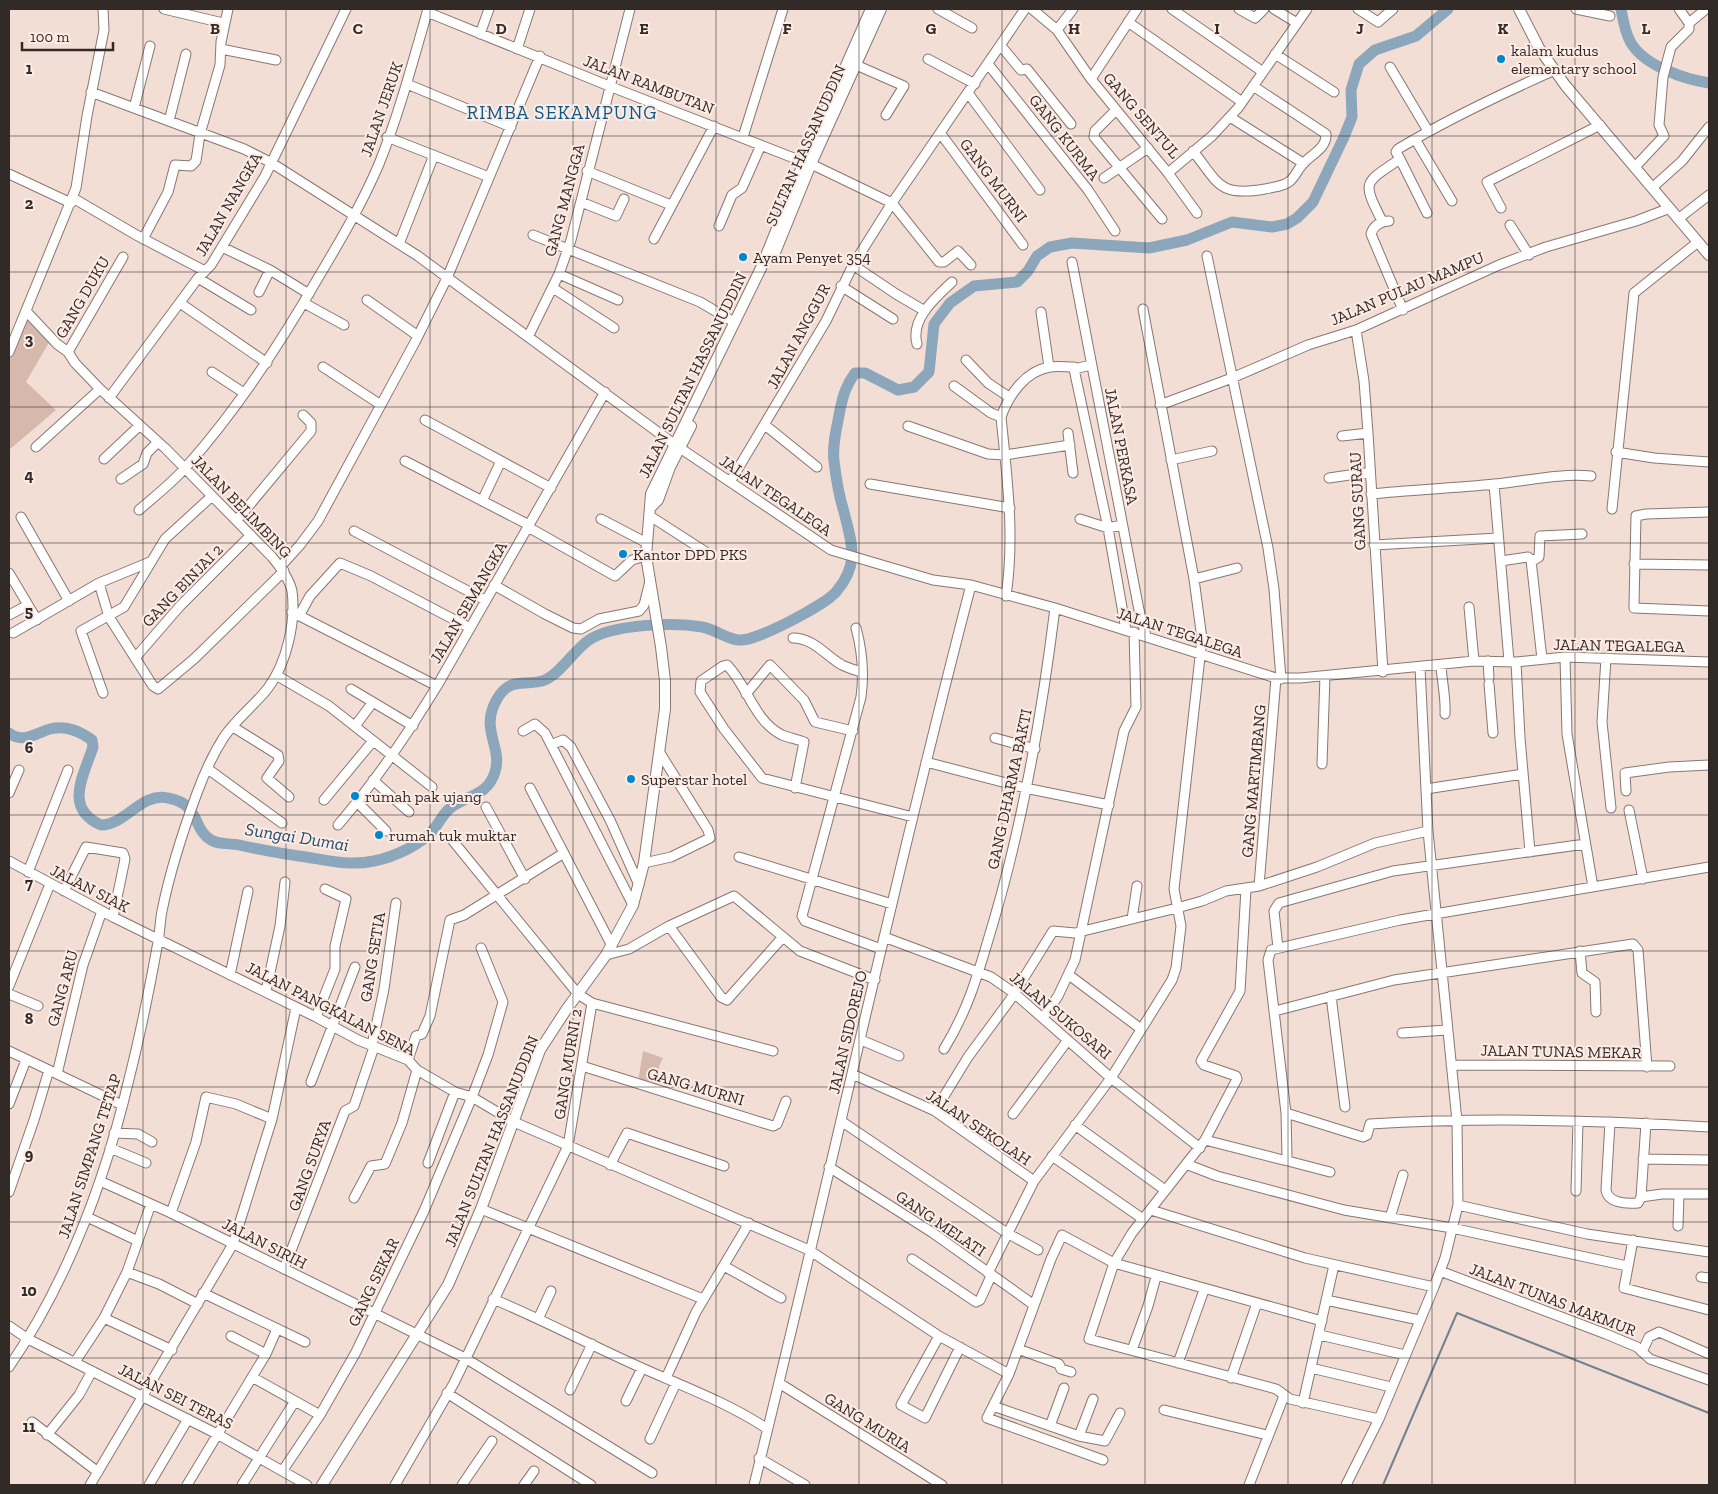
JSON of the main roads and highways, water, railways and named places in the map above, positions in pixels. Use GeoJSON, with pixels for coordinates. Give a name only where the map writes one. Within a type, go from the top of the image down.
{"type":"FeatureCollection","features":[{"type":"Feature","properties":{"kind":"main road"},"geometry":{"type":"LineString","coordinates":[[808,163],[872,9]]}},
{"type":"Feature","properties":{"kind":"main road","name":"SULTAN HASSANUDDIN"},"geometry":{"type":"LineString","coordinates":[[661,647],[646,556],[645,542],[650,512],[658,500],[678,446],[761,282],[808,163],[881,9]]}},
{"type":"Feature","properties":{"kind":"main road"},"geometry":{"type":"LineString","coordinates":[[1520,9],[1539,48],[1565,85],[1709,254]]}},
{"type":"Feature","properties":{"kind":"main road","name":"JALAN SULTAN HASSANUDDIN"},"geometry":{"type":"LineString","coordinates":[[678,446],[734,322],[782,225]]}},
{"type":"Feature","properties":{"kind":"main road","name":"JALAN SULTAN HASSANUDDIN"},"geometry":{"type":"LineString","coordinates":[[322,1485],[452,1276],[481,1209],[540,1050],[609,951],[633,905],[644,864],[666,698],[661,647]]}},
{"type":"Feature","properties":{"kind":"waterway","name":"Sungai Dumai"},"geometry":{"type":"LineString","coordinates":[[9,733],[19,738],[24,738],[50,729],[67,728],[92,740],[93,747],[79,790],[79,800],[82,810],[89,818],[101,825],[110,824],[142,804],[158,797],[179,801],[186,806],[205,835],[217,843],[236,844],[348,863],[374,861],[407,850],[429,835],[454,805],[487,787],[495,772],[497,763],[490,720],[492,710],[497,699],[507,688],[512,685],[542,681],[548,678],[560,669],[583,644],[613,631],[644,626],[690,625],[707,628],[734,639],[747,639],[789,622],[836,592],[844,582],[851,563],[852,554],[850,534],[837,480],[834,448],[842,400],[847,386],[855,373],[865,373],[898,390],[914,387],[929,372],[934,324],[950,303],[974,286],[1017,282],[1028,271],[1037,256],[1050,247],[1072,243],[1149,248],[1187,240],[1232,222],[1272,227],[1287,224],[1297,218],[1313,202],[1344,137],[1352,117],[1351,90],[1359,64],[1375,50],[1416,36],[1448,9]]}},
{"type":"Feature","properties":{"kind":"waterway","name":"Sungai Dumai"},"geometry":{"type":"LineString","coordinates":[[1621,9],[1624,26],[1631,43],[1637,51],[1655,65],[1677,75],[1709,83]]}},
{"type":"Feature","properties":{"kind":"waterway"},"geometry":{"type":"LineString","coordinates":[[1383,1485],[1457,1313],[1709,1413]]}},
{"type":"Feature","properties":{"kind":"place","name":"kalam kudus elementary school"},"geometry":{"type":"Point","coordinates":[1501,59]}},
{"type":"Feature","properties":{"kind":"place","name":"Ayam Penyet 354"},"geometry":{"type":"Point","coordinates":[743,257]}},
{"type":"Feature","properties":{"kind":"place","name":"Kantor DPD PKS"},"geometry":{"type":"Point","coordinates":[623,554]}},
{"type":"Feature","properties":{"kind":"place","name":"Superstar hotel"},"geometry":{"type":"Point","coordinates":[631,779]}},
{"type":"Feature","properties":{"kind":"place","name":"rumah pak ujang"},"geometry":{"type":"Point","coordinates":[355,796]}},
{"type":"Feature","properties":{"kind":"place","name":"rumah tuk muktar"},"geometry":{"type":"Point","coordinates":[379,835]}},
{"type":"Feature","properties":{"kind":"district","name":"RIMBA SEKAMPUNG"},"geometry":{"type":"Point","coordinates":[562,112]}}]}
